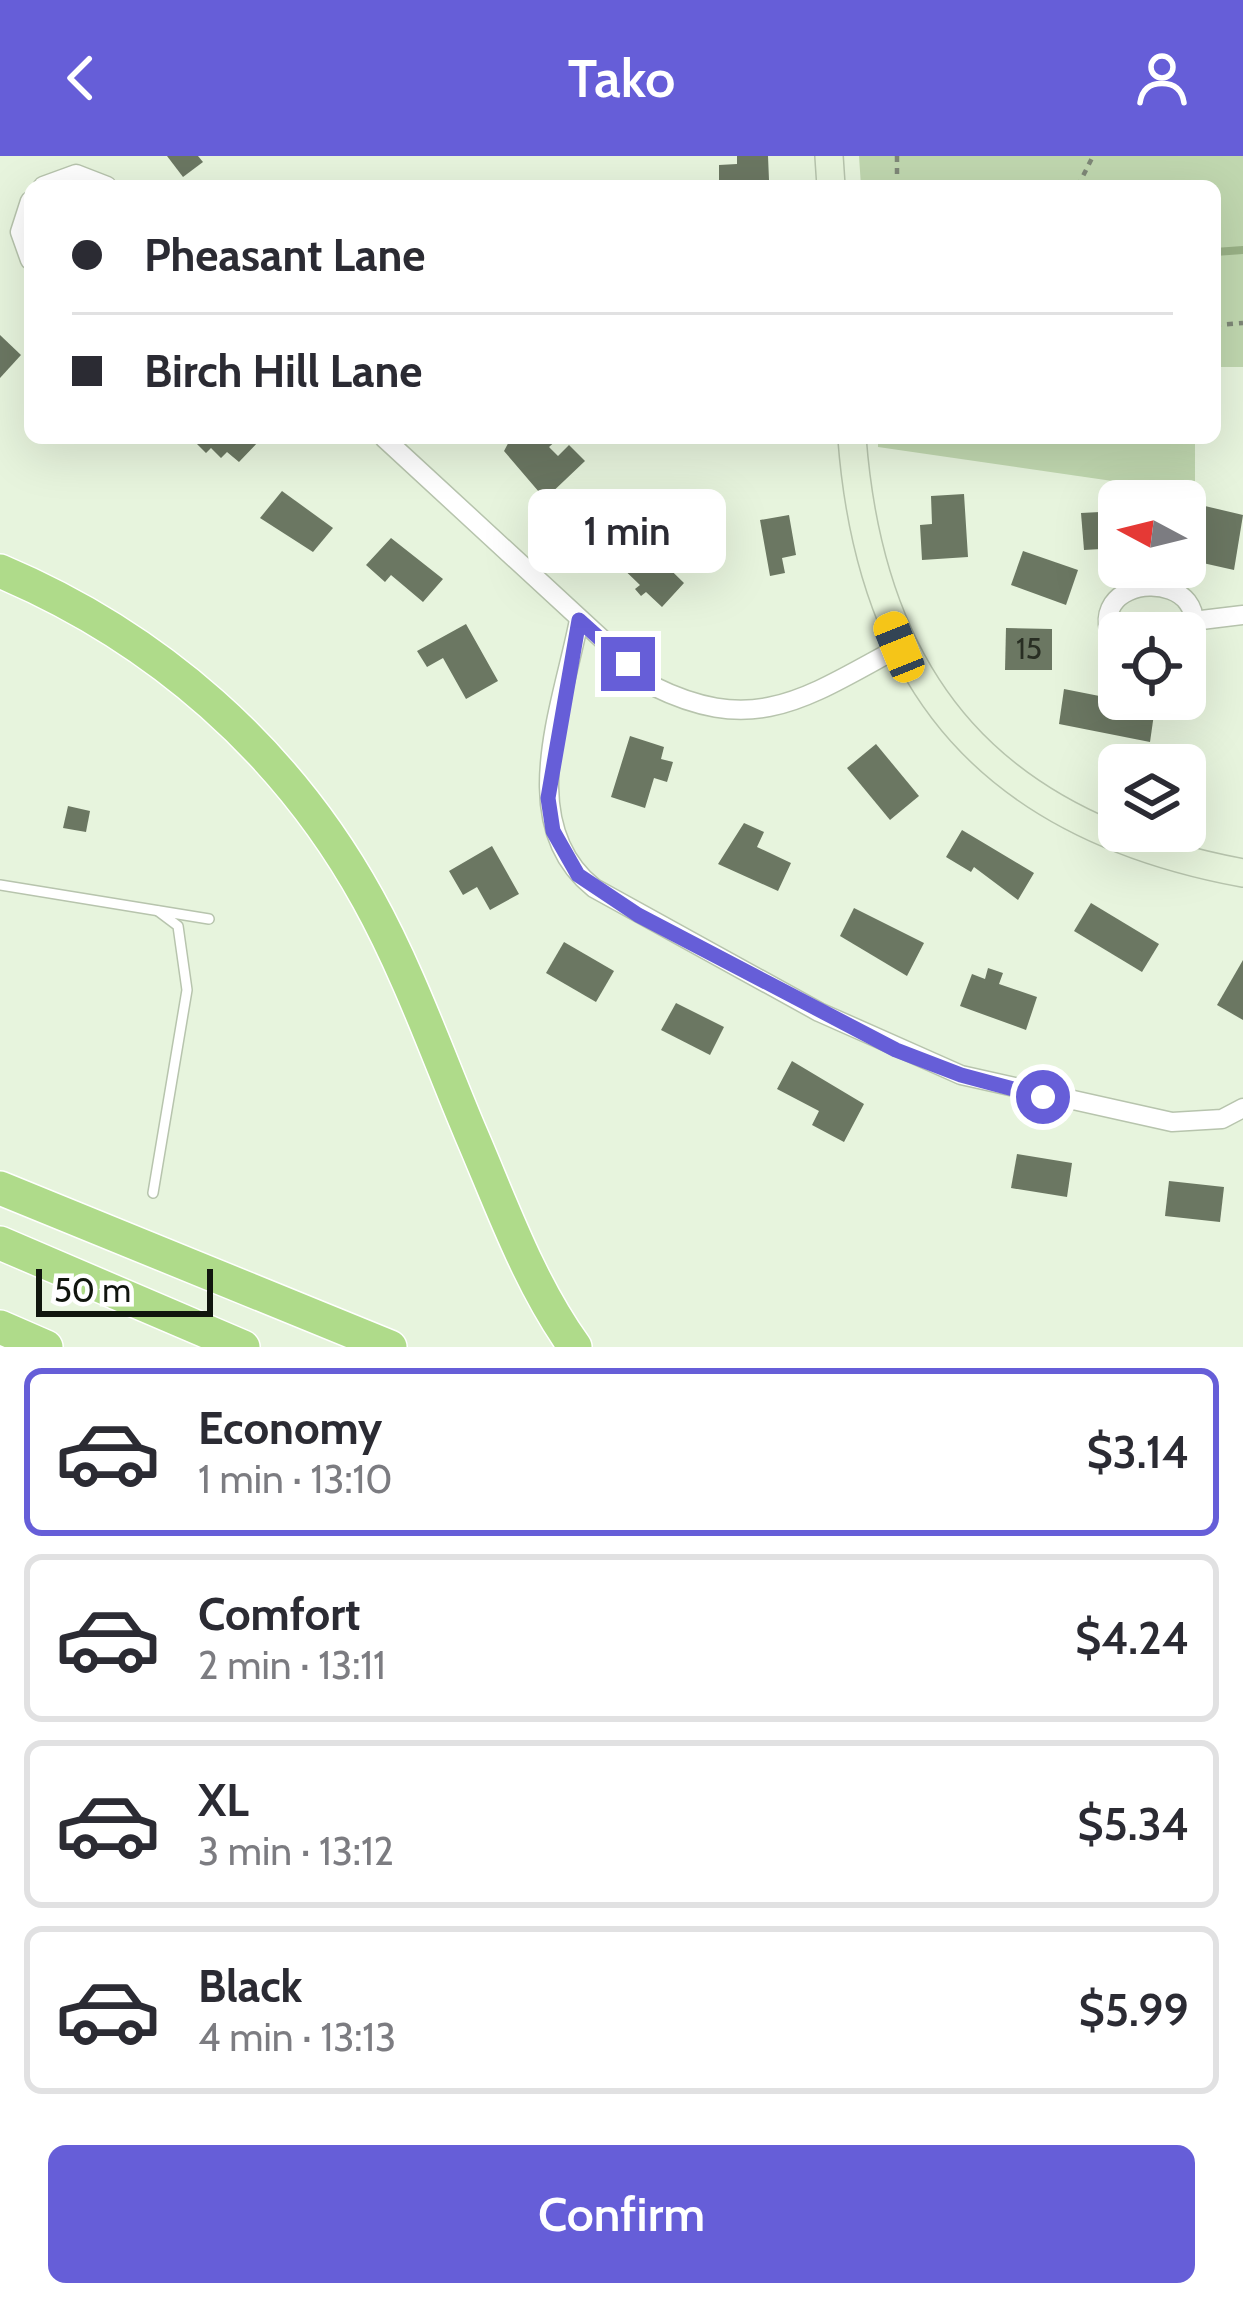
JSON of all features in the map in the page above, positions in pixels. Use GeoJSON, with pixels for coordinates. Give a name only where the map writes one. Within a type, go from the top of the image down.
{"type":"FeatureCollection","features":[{"type":"Feature","properties":{"kind":"highway"},"geometry":{"type":"LineString","coordinates":[[0,571],[90,614],[163,663],[246,735],[312,813],[375,913],[527,1265],[575,1347]]}},
{"type":"Feature","properties":{"kind":"highway"},"geometry":{"type":"LineString","coordinates":[[0,1188],[390,1347]]}},
{"type":"Feature","properties":{"kind":"highway"},"geometry":{"type":"LineString","coordinates":[[0,1244],[243,1347]]}},
{"type":"Feature","properties":{"kind":"highway"},"geometry":{"type":"LineString","coordinates":[[0,1327],[46,1347]]}},
{"type":"Feature","properties":{"kind":"street"},"geometry":{"type":"LineString","coordinates":[[60,180],[76,174],[92,180]]}},
{"type":"Feature","properties":{"kind":"street"},"geometry":{"type":"LineString","coordinates":[[390,444],[652,686],[708,710],[742,712],[800,699],[899,647]]}},
{"type":"Feature","properties":{"kind":"street"},"geometry":{"type":"LineString","coordinates":[[853,444],[862,534],[899,647],[958,729],[1070,814],[1127,843],[1243,873]]}},
{"type":"Feature","properties":{"kind":"street"},"geometry":{"type":"LineString","coordinates":[[1113,612],[1129,590],[1164,586],[1184,599],[1189,612]]}},
{"type":"Feature","properties":{"kind":"street"},"geometry":{"type":"LineString","coordinates":[[1206,619],[1243,615]]}},
{"type":"Feature","properties":{"kind":"street"},"geometry":{"type":"LineString","coordinates":[[579,620],[548,798],[553,831],[567,862],[594,888],[819,1012],[961,1075],[1172,1123],[1222,1119],[1243,1108]]}},
{"type":"Feature","properties":{"kind":"lane"},"geometry":{"type":"LineString","coordinates":[[0,885],[209,919]]}},
{"type":"Feature","properties":{"kind":"lane"},"geometry":{"type":"LineString","coordinates":[[153,1193],[188,979],[178,926],[158,911]]}},
{"type":"Feature","properties":{"kind":"green space"},"geometry":{"type":"Polygon","coordinates":[[[859,156],[1243,156],[1243,367],[1221,367],[1221,180],[861,180],[859,156]]]}},
{"type":"Feature","properties":{"kind":"green space"},"geometry":{"type":"Polygon","coordinates":[[[878,444],[1195,444],[1195,480],[1105,480],[878,444]]]}},
{"type":"Feature","properties":{"kind":"building"},"geometry":{"type":"Polygon","coordinates":[[[167,156],[198,156],[203,162],[183,177],[167,156]]]}},
{"type":"Feature","properties":{"kind":"building"},"geometry":{"type":"Polygon","coordinates":[[[737,156],[768,156],[769,180],[719,180],[719,165],[737,164],[737,156]]]}},
{"type":"Feature","properties":{"kind":"building"},"geometry":{"type":"Polygon","coordinates":[[[0,335],[21,355],[0,378],[0,335]]]}},
{"type":"Feature","properties":{"kind":"building"},"geometry":{"type":"Polygon","coordinates":[[[197,444],[256,444],[239,462],[227,452],[221,458],[211,448],[206,453],[197,444]]]}},
{"type":"Feature","properties":{"kind":"building"},"geometry":{"type":"Polygon","coordinates":[[[508,444],[552,444],[549,447],[558,456],[569,445],[585,461],[545,499],[504,451],[508,444]]]}},
{"type":"Feature","properties":{"kind":"building"},"geometry":{"type":"Polygon","coordinates":[[[282,491],[333,528],[313,552],[260,518],[282,491]]]}},
{"type":"Feature","properties":{"kind":"building"},"geometry":{"type":"Polygon","coordinates":[[[964,494],[968,557],[922,560],[920,525],[932,524],[931,496],[964,494]]]}},
{"type":"Feature","properties":{"kind":"building"},"geometry":{"type":"Polygon","coordinates":[[[1206,506],[1243,515],[1234,570],[1206,564],[1206,506]]]}},
{"type":"Feature","properties":{"kind":"building"},"geometry":{"type":"Polygon","coordinates":[[[1098,512],[1098,549],[1084,550],[1081,513],[1098,512]]]}},
{"type":"Feature","properties":{"kind":"building"},"geometry":{"type":"Polygon","coordinates":[[[789,515],[796,555],[782,558],[785,573],[770,576],[760,520],[789,515]]]}},
{"type":"Feature","properties":{"kind":"building"},"geometry":{"type":"Polygon","coordinates":[[[637,537],[684,583],[662,607],[646,592],[641,596],[635,589],[640,585],[614,560],[637,537]]]}},
{"type":"Feature","properties":{"kind":"building"},"geometry":{"type":"Polygon","coordinates":[[[391,538],[443,579],[423,602],[391,575],[385,582],[366,565],[391,538]]]}},
{"type":"Feature","properties":{"kind":"building"},"geometry":{"type":"Polygon","coordinates":[[[1023,551],[1078,570],[1066,605],[1011,585],[1023,551]]]}},
{"type":"Feature","properties":{"kind":"building"},"geometry":{"type":"Polygon","coordinates":[[[466,624],[498,681],[466,699],[443,658],[427,667],[417,651],[466,624]]]}},
{"type":"Feature","properties":{"kind":"building"},"geometry":{"type":"Polygon","coordinates":[[[1006,628],[1052,629],[1052,670],[1005,670],[1006,628]]]}},
{"type":"Feature","properties":{"kind":"building"},"geometry":{"type":"Polygon","coordinates":[[[1064,689],[1098,696],[1098,720],[1153,720],[1150,742],[1059,724],[1064,689]]]}},
{"type":"Feature","properties":{"kind":"building"},"geometry":{"type":"Polygon","coordinates":[[[630,736],[664,747],[661,759],[673,762],[667,782],[654,778],[645,808],[611,797],[630,736]]]}},
{"type":"Feature","properties":{"kind":"building"},"geometry":{"type":"Polygon","coordinates":[[[876,744],[919,796],[890,820],[847,768],[876,744]]]}},
{"type":"Feature","properties":{"kind":"building"},"geometry":{"type":"Polygon","coordinates":[[[68,806],[90,811],[86,832],[63,828],[68,806]]]}},
{"type":"Feature","properties":{"kind":"building"},"geometry":{"type":"Polygon","coordinates":[[[744,823],[764,832],[757,847],[791,863],[778,891],[718,864],[744,823]]]}},
{"type":"Feature","properties":{"kind":"building"},"geometry":{"type":"Polygon","coordinates":[[[962,830],[1034,873],[1018,900],[974,867],[971,872],[946,857],[962,830]]]}},
{"type":"Feature","properties":{"kind":"building"},"geometry":{"type":"Polygon","coordinates":[[[492,846],[519,894],[490,910],[477,887],[463,895],[449,871],[492,846]]]}},
{"type":"Feature","properties":{"kind":"building"},"geometry":{"type":"Polygon","coordinates":[[[1091,903],[1159,944],[1142,972],[1074,931],[1091,903]]]}},
{"type":"Feature","properties":{"kind":"building"},"geometry":{"type":"Polygon","coordinates":[[[854,908],[924,943],[907,976],[840,936],[854,908]]]}},
{"type":"Feature","properties":{"kind":"building"},"geometry":{"type":"Polygon","coordinates":[[[564,942],[614,971],[596,1002],[546,973],[564,942]]]}},
{"type":"Feature","properties":{"kind":"building"},"geometry":{"type":"Polygon","coordinates":[[[1243,960],[1243,1020],[1217,1005],[1243,960]]]}},
{"type":"Feature","properties":{"kind":"building"},"geometry":{"type":"Polygon","coordinates":[[[988,968],[1003,973],[999,984],[1037,997],[1026,1030],[960,1006],[972,974],[985,979],[988,968]]]}},
{"type":"Feature","properties":{"kind":"building"},"geometry":{"type":"Polygon","coordinates":[[[676,1003],[724,1027],[710,1055],[661,1030],[676,1003]]]}},
{"type":"Feature","properties":{"kind":"building"},"geometry":{"type":"Polygon","coordinates":[[[792,1061],[864,1104],[844,1142],[812,1125],[819,1111],[777,1089],[792,1061]]]}},
{"type":"Feature","properties":{"kind":"building"},"geometry":{"type":"Polygon","coordinates":[[[1017,1154],[1072,1163],[1067,1197],[1011,1188],[1017,1154]]]}},
{"type":"Feature","properties":{"kind":"building"},"geometry":{"type":"Polygon","coordinates":[[[1169,1181],[1224,1187],[1220,1222],[1165,1216],[1169,1181]]]}},
{"type":"Feature","properties":{"kind":"waterway"},"geometry":{"type":"LineString","coordinates":[[1221,252],[1243,250]]}},
{"type":"Feature","properties":{"kind":"route"},"geometry":{"type":"LineString","coordinates":[[628,664],[579,620],[548,798],[553,831],[578,875],[638,915],[896,1050],[961,1075],[1043,1097]]}}]}
